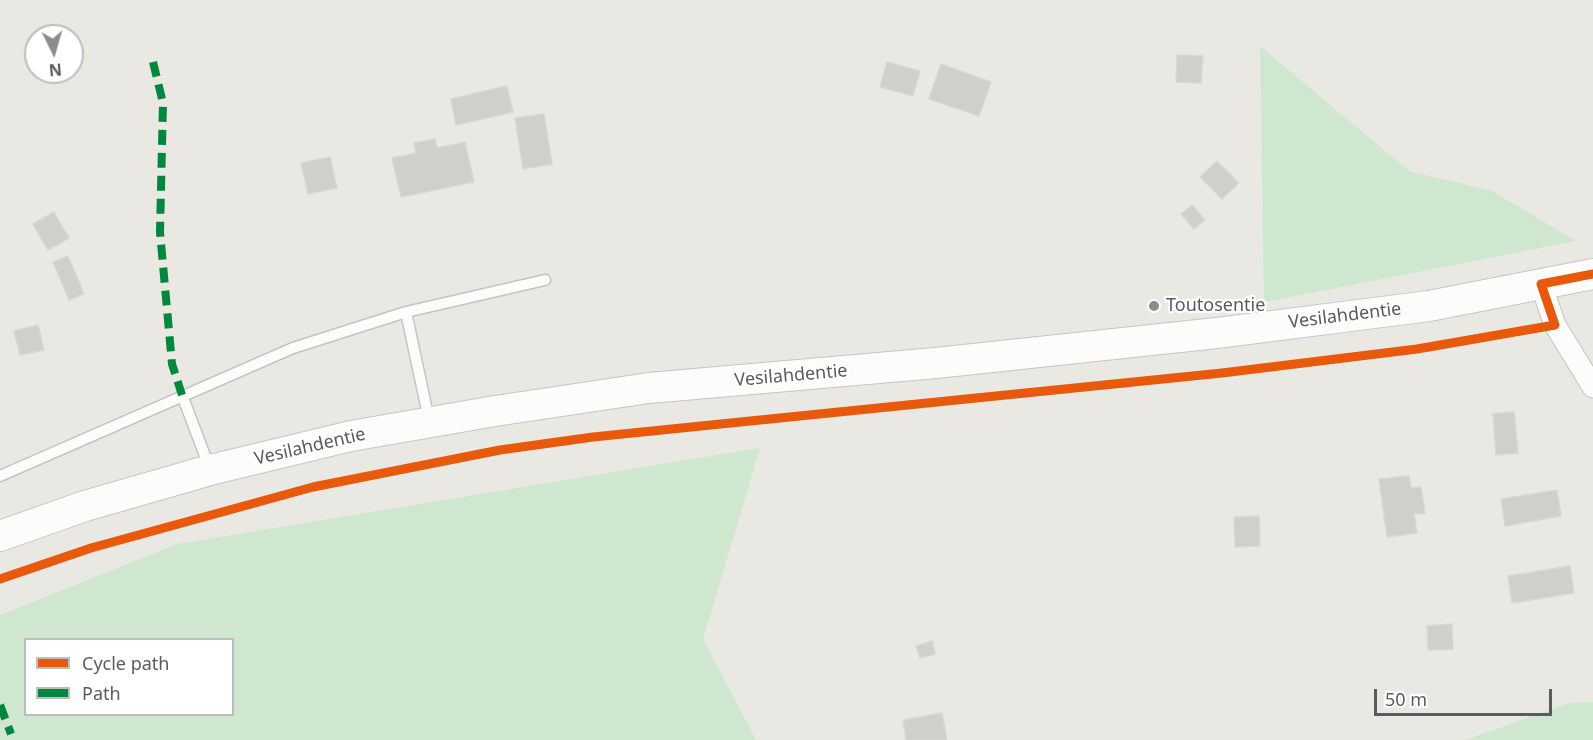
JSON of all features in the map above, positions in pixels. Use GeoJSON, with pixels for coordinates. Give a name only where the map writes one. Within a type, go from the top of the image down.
{"type":"FeatureCollection","features":[{"type":"Feature","properties":{"kind":"main road","name":"Vesilahdentie"},"geometry":{"type":"LineString","coordinates":[[0,536],[85,506],[210,470],[351,436],[429,422],[649,388],[936,363],[1217,333],[1429,306],[1593,274]]}},
{"type":"Feature","properties":{"kind":"street"},"geometry":{"type":"LineString","coordinates":[[1541,285],[1555,325],[1593,387]]}},
{"type":"Feature","properties":{"kind":"lane"},"geometry":{"type":"LineString","coordinates":[[0,476],[293,348],[406,312],[545,280]]}},
{"type":"Feature","properties":{"kind":"lane"},"geometry":{"type":"LineString","coordinates":[[406,312],[429,422]]}},
{"type":"Feature","properties":{"kind":"lane"},"geometry":{"type":"LineString","coordinates":[[182,395],[210,470]]}},
{"type":"Feature","properties":{"kind":"green space"},"geometry":{"type":"Polygon","coordinates":[[[1260,46],[1409,171],[1492,191],[1576,241],[1264,302],[1260,46]]]}},
{"type":"Feature","properties":{"kind":"green space"},"geometry":{"type":"Polygon","coordinates":[[[760,448],[703,639],[756,740],[0,740],[0,615],[177,544],[760,448]]]}},
{"type":"Feature","properties":{"kind":"green space"},"geometry":{"type":"Polygon","coordinates":[[[1593,702],[1593,740],[1466,740],[1569,703],[1593,702]]]}},
{"type":"Feature","properties":{"kind":"building"},"geometry":{"type":"Polygon","coordinates":[[[1177,55],[1203,56],[1201,83],[1176,82],[1177,55]]]}},
{"type":"Feature","properties":{"kind":"building"},"geometry":{"type":"Polygon","coordinates":[[[887,62],[920,71],[913,96],[880,87],[887,62]]]}},
{"type":"Feature","properties":{"kind":"building"},"geometry":{"type":"Polygon","coordinates":[[[941,64],[991,82],[979,116],[929,99],[941,64]]]}},
{"type":"Feature","properties":{"kind":"building"},"geometry":{"type":"Polygon","coordinates":[[[507,86],[513,112],[456,125],[451,99],[507,86]]]}},
{"type":"Feature","properties":{"kind":"building"},"geometry":{"type":"Polygon","coordinates":[[[544,114],[552,164],[523,169],[515,118],[544,114]]]}},
{"type":"Feature","properties":{"kind":"building"},"geometry":{"type":"Polygon","coordinates":[[[435,139],[437,148],[465,142],[474,182],[401,197],[392,158],[416,153],[414,143],[435,139]]]}},
{"type":"Feature","properties":{"kind":"building"},"geometry":{"type":"Polygon","coordinates":[[[330,157],[337,188],[308,194],[301,163],[330,157]]]}},
{"type":"Feature","properties":{"kind":"building"},"geometry":{"type":"Polygon","coordinates":[[[1217,161],[1239,183],[1222,199],[1200,177],[1217,161]]]}},
{"type":"Feature","properties":{"kind":"building"},"geometry":{"type":"Polygon","coordinates":[[[1192,205],[1205,220],[1194,229],[1181,214],[1192,205]]]}},
{"type":"Feature","properties":{"kind":"building"},"geometry":{"type":"Polygon","coordinates":[[[54,212],[69,238],[48,250],[33,224],[54,212]]]}},
{"type":"Feature","properties":{"kind":"building"},"geometry":{"type":"Polygon","coordinates":[[[68,256],[84,294],[69,300],[53,262],[68,256]]]}},
{"type":"Feature","properties":{"kind":"building"},"geometry":{"type":"Polygon","coordinates":[[[38,325],[44,350],[20,355],[14,331],[38,325]]]}},
{"type":"Feature","properties":{"kind":"building"},"geometry":{"type":"Polygon","coordinates":[[[1514,412],[1518,453],[1496,455],[1493,414],[1514,412]]]}},
{"type":"Feature","properties":{"kind":"building"},"geometry":{"type":"Polygon","coordinates":[[[1409,476],[1411,488],[1421,487],[1425,513],[1414,514],[1417,533],[1387,537],[1379,479],[1409,476]]]}},
{"type":"Feature","properties":{"kind":"building"},"geometry":{"type":"Polygon","coordinates":[[[1557,490],[1561,516],[1505,526],[1501,499],[1557,490]]]}},
{"type":"Feature","properties":{"kind":"building"},"geometry":{"type":"Polygon","coordinates":[[[1259,516],[1260,546],[1235,547],[1234,517],[1259,516]]]}},
{"type":"Feature","properties":{"kind":"building"},"geometry":{"type":"Polygon","coordinates":[[[1570,566],[1574,593],[1512,603],[1508,576],[1570,566]]]}},
{"type":"Feature","properties":{"kind":"building"},"geometry":{"type":"Polygon","coordinates":[[[1452,624],[1453,649],[1428,650],[1427,626],[1452,624]]]}},
{"type":"Feature","properties":{"kind":"building"},"geometry":{"type":"Polygon","coordinates":[[[932,641],[935,654],[920,658],[916,646],[932,641]]]}},
{"type":"Feature","properties":{"kind":"building"},"geometry":{"type":"Polygon","coordinates":[[[942,713],[947,740],[906,740],[903,720],[942,713]]]}},
{"type":"Feature","properties":{"kind":"marked path"},"geometry":{"type":"LineString","coordinates":[[153,62],[163,103],[160,232],[172,364],[182,395]]}},
{"type":"Feature","properties":{"kind":"marked path"},"geometry":{"type":"LineString","coordinates":[[0,705],[11,734]]}},
{"type":"Feature","properties":{"kind":"cycle path"},"geometry":{"type":"LineString","coordinates":[[0,579],[91,548],[313,487],[500,450],[593,437],[1222,373],[1417,349],[1555,325],[1541,284],[1593,274]]}},
{"type":"Feature","properties":{"kind":"place","name":"Toutosentie"},"geometry":{"type":"Point","coordinates":[1154,306]}}]}
